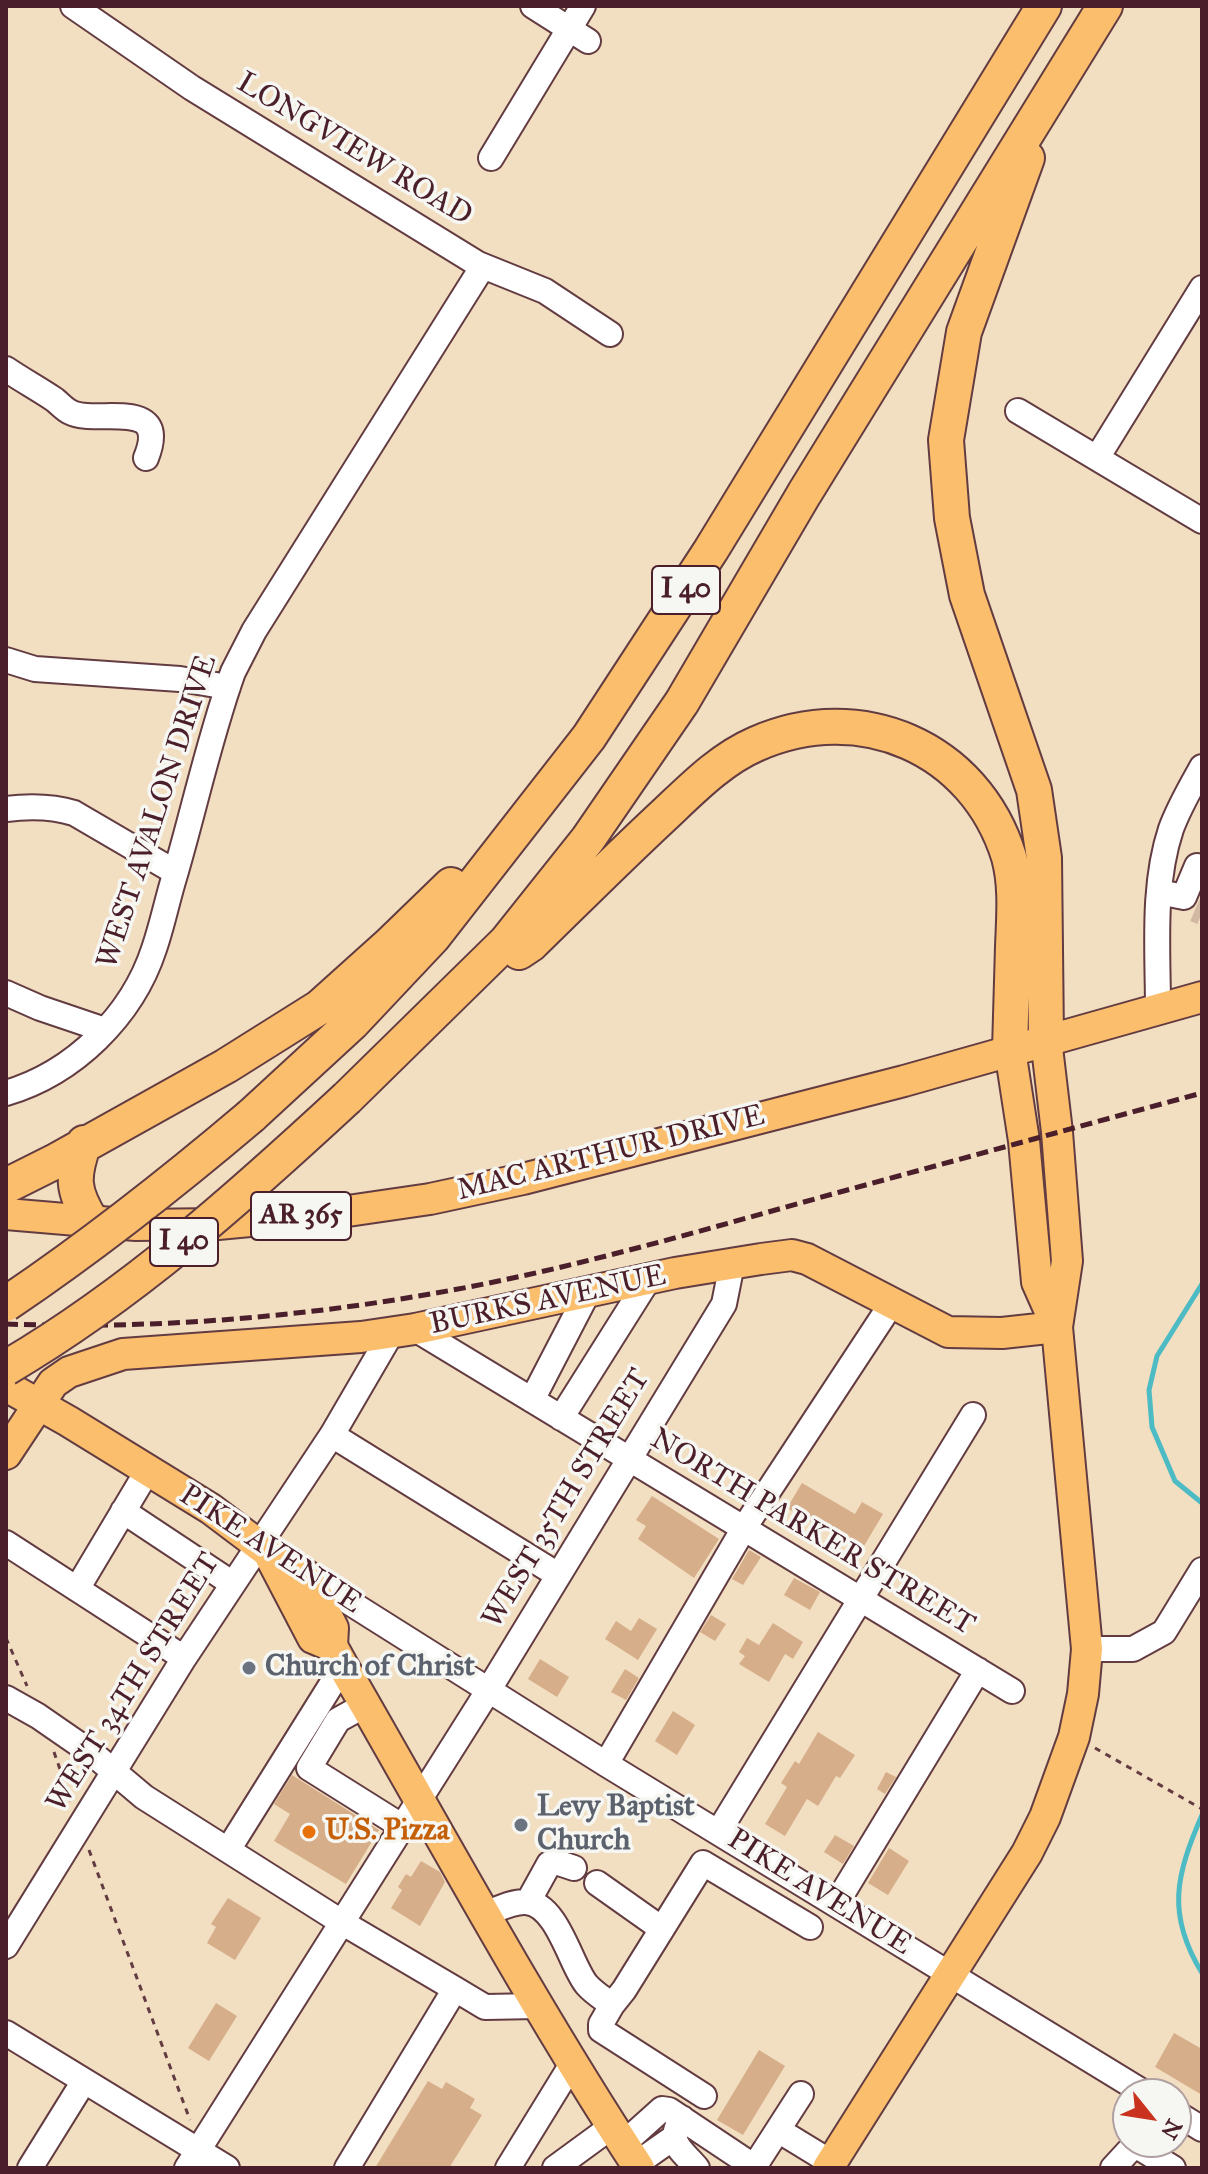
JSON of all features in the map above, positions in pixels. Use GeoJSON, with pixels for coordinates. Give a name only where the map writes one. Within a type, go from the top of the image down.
{"type":"FeatureCollection","features":[{"type":"Feature","properties":{"kind":"highway","name":"I 40"},"geometry":{"type":"LineString","coordinates":[[6,1304],[78,1256],[161,1192],[251,1116],[352,1023],[423,948],[537,807],[638,665],[1044,6]]}},
{"type":"Feature","properties":{"kind":"highway","name":"I 40"},"geometry":{"type":"LineString","coordinates":[[6,1366],[65,1333],[242,1195],[464,985],[506,942],[546,894],[588,839],[682,702],[797,506],[1105,6]]}},
{"type":"Feature","properties":{"kind":"highway"},"geometry":{"type":"LineString","coordinates":[[1046,1039],[1044,858],[1034,790],[967,595],[952,518],[946,440],[964,332],[1049,97]]}},
{"type":"Feature","properties":{"kind":"highway"},"geometry":{"type":"LineString","coordinates":[[464,985],[531,944],[707,774],[755,744],[808,727],[882,731],[936,757],[963,780],[984,806],[1009,858],[1015,894],[1010,1050]]}},
{"type":"Feature","properties":{"kind":"highway"},"geometry":{"type":"LineString","coordinates":[[6,1186],[226,1066],[320,1007],[537,807]]}},
{"type":"Feature","properties":{"kind":"highway"},"geometry":{"type":"LineString","coordinates":[[84,1143],[75,1170],[75,1185],[79,1202],[91,1221]]}},
{"type":"Feature","properties":{"kind":"main road","name":"MAC ARTHUR DRIVE"},"geometry":{"type":"LineString","coordinates":[[6,1214],[136,1225],[218,1224],[334,1213],[430,1199],[523,1179],[904,1081],[1202,997]]}},
{"type":"Feature","properties":{"kind":"main road"},"geometry":{"type":"LineString","coordinates":[[830,2165],[1027,1853],[1060,1780],[1074,1737],[1083,1694],[1087,1649],[1057,1327],[1067,1261],[1046,1039]]}},
{"type":"Feature","properties":{"kind":"main road"},"geometry":{"type":"LineString","coordinates":[[1010,1050],[1024,1141],[1037,1282],[1057,1327]]}},
{"type":"Feature","properties":{"kind":"main road","name":"BURKS AVENUE"},"geometry":{"type":"LineString","coordinates":[[6,1454],[48,1387],[61,1376],[123,1354],[361,1337],[583,1301],[648,1280],[792,1255],[826,1267],[948,1332],[1002,1333],[1057,1327]]}},
{"type":"Feature","properties":{"kind":"main road"},"geometry":{"type":"LineString","coordinates":[[6,1366],[123,1354]]}},
{"type":"Feature","properties":{"kind":"main road","name":"PIKE AVENUE"},"geometry":{"type":"LineString","coordinates":[[6,1386],[211,1509],[264,1549],[306,1575]]}},
{"type":"Feature","properties":{"kind":"main road"},"geometry":{"type":"LineString","coordinates":[[264,1549],[313,1638],[337,1656]]}},
{"type":"Feature","properties":{"kind":"main road"},"geometry":{"type":"LineString","coordinates":[[306,1575],[333,1628],[337,1656],[537,2006],[627,2151]]}},
{"type":"Feature","properties":{"kind":"street","name":"LONGVIEW ROAD"},"geometry":{"type":"LineString","coordinates":[[73,6],[192,88],[483,266],[545,291],[610,334]]}},
{"type":"Feature","properties":{"kind":"street"},"geometry":{"type":"LineString","coordinates":[[533,6],[579,34]]}},
{"type":"Feature","properties":{"kind":"street"},"geometry":{"type":"LineString","coordinates":[[491,158],[579,34],[583,6]]}},
{"type":"Feature","properties":{"kind":"street","name":"WEST AVALON DRIVE"},"geometry":{"type":"LineString","coordinates":[[6,1093],[56,1071],[79,1055],[105,1030],[133,994],[154,949],[228,687],[254,631],[483,266]]}},
{"type":"Feature","properties":{"kind":"street"},"geometry":{"type":"LineString","coordinates":[[1097,458],[1202,288]]}},
{"type":"Feature","properties":{"kind":"street"},"geometry":{"type":"LineString","coordinates":[[6,369],[72,414],[120,415],[143,423],[152,440],[146,458]]}},
{"type":"Feature","properties":{"kind":"street"},"geometry":{"type":"LineString","coordinates":[[1018,411],[1202,521]]}},
{"type":"Feature","properties":{"kind":"street"},"geometry":{"type":"LineString","coordinates":[[6,660],[35,669],[180,679],[228,687]]}},
{"type":"Feature","properties":{"kind":"street"},"geometry":{"type":"LineString","coordinates":[[1158,1010],[1159,892],[1163,858],[1172,827],[1202,767]]}},
{"type":"Feature","properties":{"kind":"street"},"geometry":{"type":"LineString","coordinates":[[6,809],[30,806],[74,813],[175,872]]}},
{"type":"Feature","properties":{"kind":"street"},"geometry":{"type":"LineString","coordinates":[[1159,892],[1192,902],[1197,866],[1202,869]]}},
{"type":"Feature","properties":{"kind":"street"},"geometry":{"type":"LineString","coordinates":[[6,993],[105,1030]]}},
{"type":"Feature","properties":{"kind":"street","name":"WEST 35TH STREET"},"geometry":{"type":"LineString","coordinates":[[193,2159],[421,1799],[724,1304],[732,1264]]}},
{"type":"Feature","properties":{"kind":"street"},"geometry":{"type":"LineString","coordinates":[[561,1418],[648,1280]]}},
{"type":"Feature","properties":{"kind":"street"},"geometry":{"type":"LineString","coordinates":[[532,1400],[583,1301],[622,1321]]}},
{"type":"Feature","properties":{"kind":"street"},"geometry":{"type":"LineString","coordinates":[[606,1764],[744,1528],[892,1303]]}},
{"type":"Feature","properties":{"kind":"street","name":"NORTH PARKER STREET"},"geometry":{"type":"LineString","coordinates":[[404,1330],[532,1400],[1012,1691]]}},
{"type":"Feature","properties":{"kind":"street","name":"WEST 34TH STREET"},"geometry":{"type":"LineString","coordinates":[[6,1946],[184,1658],[233,1584],[264,1549],[332,1435],[404,1330]]}},
{"type":"Feature","properties":{"kind":"street"},"geometry":{"type":"LineString","coordinates":[[719,1831],[973,1415]]}},
{"type":"Feature","properties":{"kind":"street"},"geometry":{"type":"LineString","coordinates":[[332,1435],[558,1575]]}},
{"type":"Feature","properties":{"kind":"street"},"geometry":{"type":"LineString","coordinates":[[77,1589],[148,1470]]}},
{"type":"Feature","properties":{"kind":"street"},"geometry":{"type":"LineString","coordinates":[[123,1511],[233,1584]]}},
{"type":"Feature","properties":{"kind":"street"},"geometry":{"type":"LineString","coordinates":[[6,1543],[184,1658]]}},
{"type":"Feature","properties":{"kind":"street"},"geometry":{"type":"LineString","coordinates":[[1087,1649],[1133,1649],[1164,1632],[1202,1570]]}},
{"type":"Feature","properties":{"kind":"street","name":"PIKE AVENUE"},"geometry":{"type":"LineString","coordinates":[[306,1575],[606,1764],[1120,2078]]}},
{"type":"Feature","properties":{"kind":"street"},"geometry":{"type":"LineString","coordinates":[[228,1850],[337,1656]]}},
{"type":"Feature","properties":{"kind":"street"},"geometry":{"type":"LineString","coordinates":[[836,1904],[978,1670]]}},
{"type":"Feature","properties":{"kind":"street"},"geometry":{"type":"LineString","coordinates":[[6,1698],[38,1716],[144,1797],[343,1923],[485,2007],[537,2006]]}},
{"type":"Feature","properties":{"kind":"street"},"geometry":{"type":"LineString","coordinates":[[365,1705],[338,1720],[309,1768],[403,1827]]}},
{"type":"Feature","properties":{"kind":"street"},"geometry":{"type":"LineString","coordinates":[[528,1902],[549,1864],[556,1862],[574,1868]]}},
{"type":"Feature","properties":{"kind":"street"},"geometry":{"type":"LineString","coordinates":[[675,2122],[695,2090],[601,2030],[601,2024],[703,1863],[810,1927]]}},
{"type":"Feature","properties":{"kind":"street"},"geometry":{"type":"LineString","coordinates":[[597,1883],[662,1929]]}},
{"type":"Feature","properties":{"kind":"street"},"geometry":{"type":"LineString","coordinates":[[785,1912],[802,1883]]}},
{"type":"Feature","properties":{"kind":"street"},"geometry":{"type":"LineString","coordinates":[[484,1914],[528,1902],[540,1907],[558,1929],[585,1984],[612,2005]]}},
{"type":"Feature","properties":{"kind":"street"},"geometry":{"type":"LineString","coordinates":[[347,2168],[455,1989]]}},
{"type":"Feature","properties":{"kind":"street"},"geometry":{"type":"LineString","coordinates":[[6,2033],[84,2081],[193,2159],[227,2168]]}},
{"type":"Feature","properties":{"kind":"street"},"geometry":{"type":"LineString","coordinates":[[508,2168],[572,2064]]}},
{"type":"Feature","properties":{"kind":"street"},"geometry":{"type":"LineString","coordinates":[[30,2168],[84,2081]]}},
{"type":"Feature","properties":{"kind":"street"},"geometry":{"type":"LineString","coordinates":[[568,2164],[627,2151],[662,2109],[675,2122],[755,2168],[801,2094]]}},
{"type":"Feature","properties":{"kind":"street"},"geometry":{"type":"LineString","coordinates":[[675,2122],[697,2168]]}},
{"type":"Feature","properties":{"kind":"street"},"geometry":{"type":"LineString","coordinates":[[778,2130],[830,2165]]}},
{"type":"Feature","properties":{"kind":"path"},"geometry":{"type":"LineString","coordinates":[[6,1638],[47,1734],[183,2098],[193,2159]]}},
{"type":"Feature","properties":{"kind":"path"},"geometry":{"type":"LineString","coordinates":[[1074,1737],[1202,1809]]}},
{"type":"Feature","properties":{"kind":"building"},"geometry":{"type":"Polygon","coordinates":[[[802,1483],[855,1514],[862,1502],[883,1514],[861,1551],[787,1508],[802,1483]]]}},
{"type":"Feature","properties":{"kind":"building"},"geometry":{"type":"Polygon","coordinates":[[[652,1496],[719,1539],[694,1578],[638,1539],[646,1526],[636,1520],[652,1496]]]}},
{"type":"Feature","properties":{"kind":"building"},"geometry":{"type":"Polygon","coordinates":[[[749,1550],[761,1557],[743,1585],[732,1579],[749,1550]]]}},
{"type":"Feature","properties":{"kind":"building"},"geometry":{"type":"Polygon","coordinates":[[[794,1578],[820,1592],[810,1610],[784,1595],[794,1578]]]}},
{"type":"Feature","properties":{"kind":"building"},"geometry":{"type":"Polygon","coordinates":[[[711,1615],[726,1624],[715,1641],[700,1632],[711,1615]]]}},
{"type":"Feature","properties":{"kind":"building"},"geometry":{"type":"Polygon","coordinates":[[[639,1618],[657,1629],[638,1660],[605,1639],[616,1621],[631,1631],[639,1618]]]}},
{"type":"Feature","properties":{"kind":"building"},"geometry":{"type":"Polygon","coordinates":[[[773,1623],[803,1642],[793,1659],[785,1654],[769,1682],[739,1664],[745,1656],[739,1652],[747,1638],[759,1645],[773,1623]]]}},
{"type":"Feature","properties":{"kind":"building"},"geometry":{"type":"Polygon","coordinates":[[[540,1659],[569,1677],[557,1697],[528,1679],[540,1659]]]}},
{"type":"Feature","properties":{"kind":"building"},"geometry":{"type":"Polygon","coordinates":[[[625,1669],[639,1678],[626,1700],[611,1692],[625,1669]]]}},
{"type":"Feature","properties":{"kind":"building"},"geometry":{"type":"Polygon","coordinates":[[[673,1711],[695,1725],[677,1755],[655,1741],[673,1711]]]}},
{"type":"Feature","properties":{"kind":"building"},"geometry":{"type":"Polygon","coordinates":[[[818,1732],[855,1755],[840,1778],[836,1776],[818,1806],[807,1799],[785,1836],[765,1824],[787,1787],[781,1783],[795,1761],[799,1764],[818,1732]]]}},
{"type":"Feature","properties":{"kind":"building"},"geometry":{"type":"Polygon","coordinates":[[[886,1772],[896,1777],[885,1794],[877,1789],[886,1772]]]}},
{"type":"Feature","properties":{"kind":"building"},"geometry":{"type":"Polygon","coordinates":[[[292,1775],[379,1830],[346,1884],[274,1841],[290,1814],[274,1804],[292,1775]]]}},
{"type":"Feature","properties":{"kind":"building"},"geometry":{"type":"Polygon","coordinates":[[[835,1835],[854,1846],[843,1864],[824,1852],[835,1835]]]}},
{"type":"Feature","properties":{"kind":"building"},"geometry":{"type":"Polygon","coordinates":[[[889,1848],[909,1861],[888,1895],[868,1883],[889,1848]]]}},
{"type":"Feature","properties":{"kind":"building"},"geometry":{"type":"Polygon","coordinates":[[[421,1861],[440,1872],[445,1882],[420,1926],[391,1908],[402,1890],[398,1887],[406,1874],[411,1877],[421,1861]]]}},
{"type":"Feature","properties":{"kind":"building"},"geometry":{"type":"Polygon","coordinates":[[[228,1898],[261,1918],[235,1960],[207,1943],[216,1927],[211,1924],[228,1898]]]}},
{"type":"Feature","properties":{"kind":"building"},"geometry":{"type":"Polygon","coordinates":[[[216,2003],[237,2016],[209,2061],[188,2048],[216,2003]]]}},
{"type":"Feature","properties":{"kind":"building"},"geometry":{"type":"Polygon","coordinates":[[[1174,2033],[1202,2049],[1202,2095],[1192,2089],[1192,2078],[1173,2078],[1155,2067],[1174,2033]]]}},
{"type":"Feature","properties":{"kind":"building"},"geometry":{"type":"Polygon","coordinates":[[[759,2050],[785,2066],[743,2135],[717,2120],[759,2050]]]}},
{"type":"Feature","properties":{"kind":"building"},"geometry":{"type":"Polygon","coordinates":[[[428,2081],[442,2089],[446,2082],[475,2099],[470,2108],[482,2115],[449,2168],[375,2168],[428,2081]]]}},
{"type":"Feature","properties":{"kind":"waterway"},"geometry":{"type":"LineString","coordinates":[[1202,1284],[1157,1356],[1149,1390],[1152,1427],[1175,1481],[1202,1503]]}},
{"type":"Feature","properties":{"kind":"waterway"},"geometry":{"type":"LineString","coordinates":[[1202,1815],[1186,1857],[1179,1894],[1183,1932],[1202,1973]]}},
{"type":"Feature","properties":{"kind":"tunnel"},"geometry":{"type":"LineString","coordinates":[[1195,910],[1202,913]]}},
{"type":"Feature","properties":{"kind":"railway"},"geometry":{"type":"LineString","coordinates":[[6,1324],[127,1325],[249,1318],[369,1304],[489,1283],[665,1240],[1202,1093]]}},
{"type":"Feature","properties":{"kind":"place","name":"Church of Christ"},"geometry":{"type":"Point","coordinates":[249,1668]}},
{"type":"Feature","properties":{"kind":"place","name":"Levy Baptist Church"},"geometry":{"type":"Point","coordinates":[521,1825]}},
{"type":"Feature","properties":{"kind":"place","name":"U.S. Pizza"},"geometry":{"type":"Point","coordinates":[309,1832]}}]}
